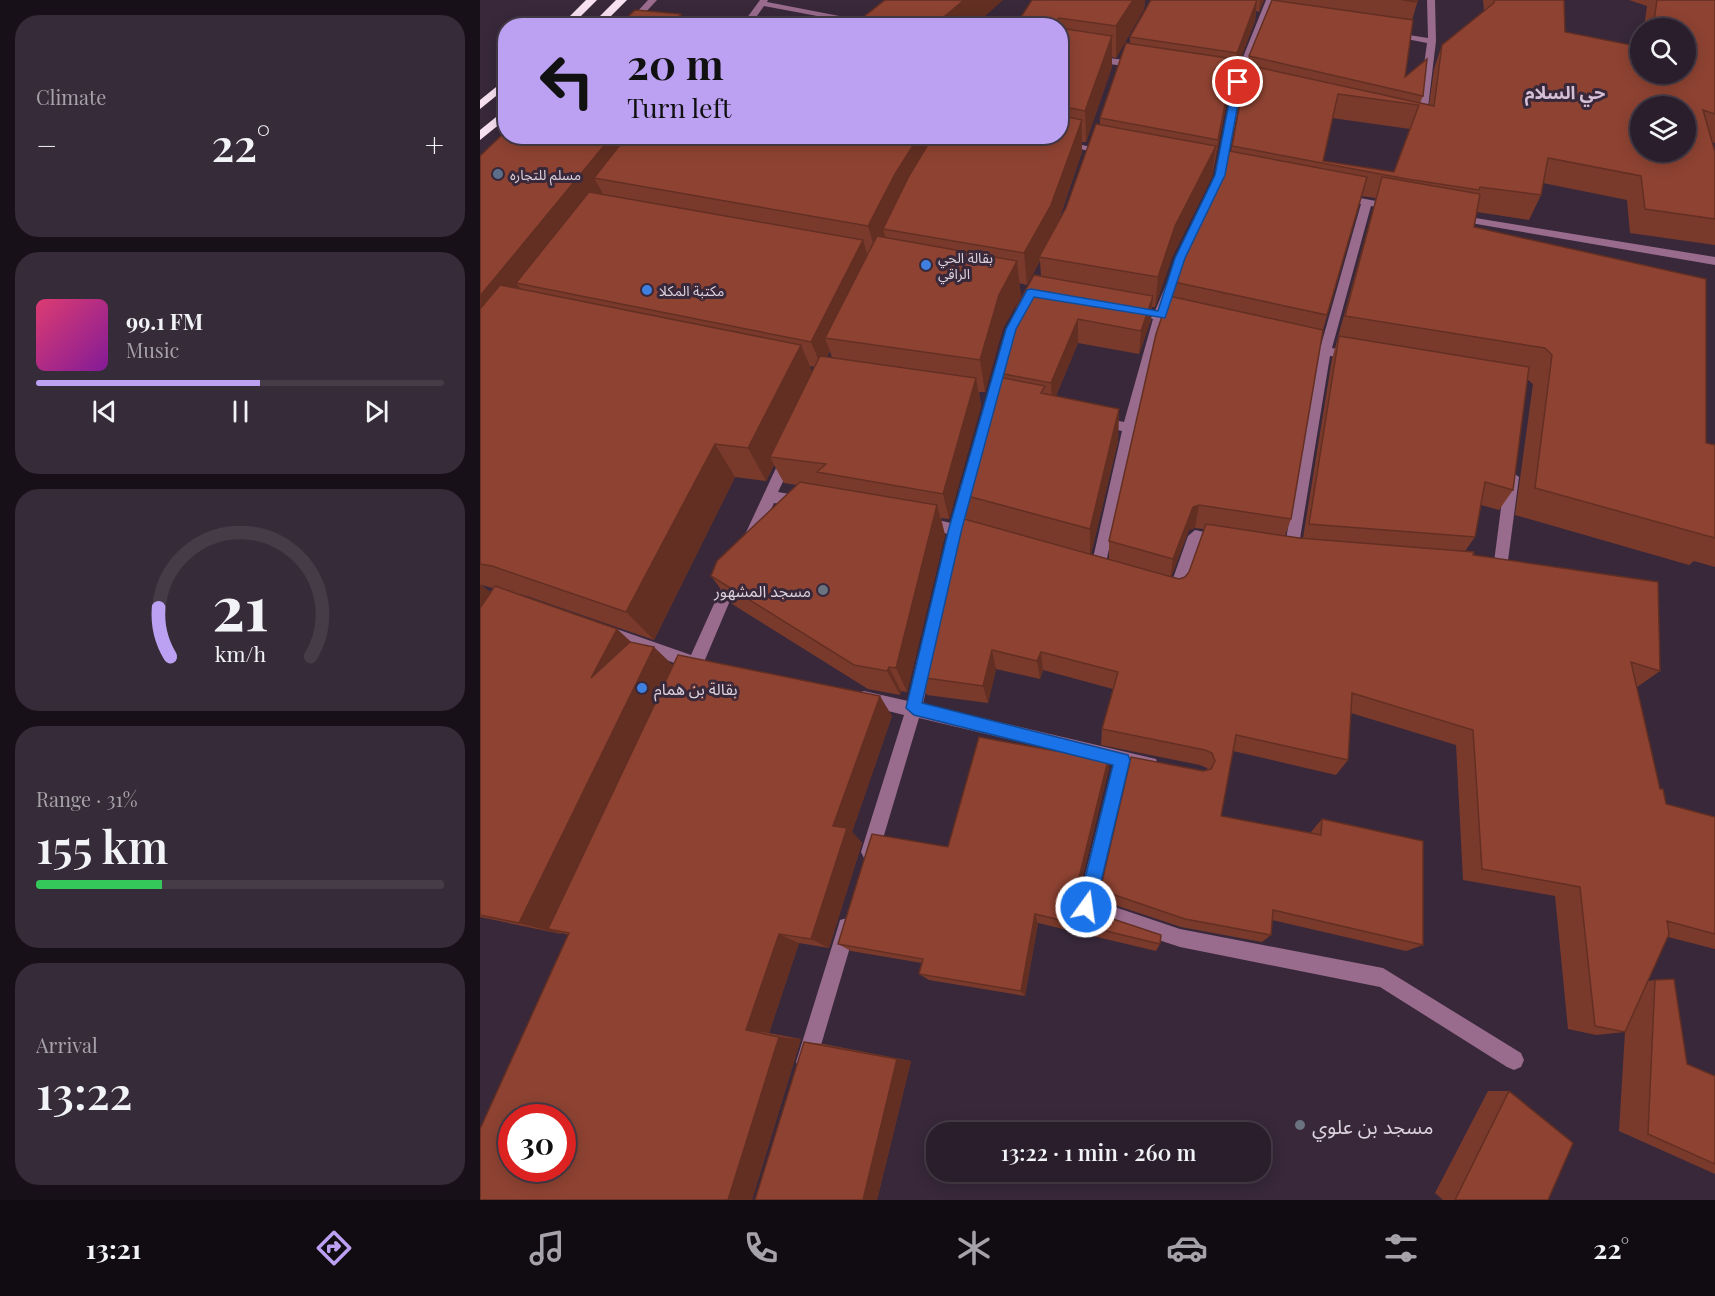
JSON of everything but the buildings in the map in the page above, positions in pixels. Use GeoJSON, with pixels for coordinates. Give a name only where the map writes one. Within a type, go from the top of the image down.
{"type":"FeatureCollection","features":[{"type":"Feature","properties":{"kind":"highway"},"geometry":{"type":"LineString","coordinates":[[573,18],[592,0]]}},
{"type":"Feature","properties":{"kind":"highway"},"geometry":{"type":"LineString","coordinates":[[603,18],[622,0]]}},
{"type":"Feature","properties":{"kind":"highway"},"geometry":{"type":"LineString","coordinates":[[480,106],[498,89]]}},
{"type":"Feature","properties":{"kind":"highway"},"geometry":{"type":"LineString","coordinates":[[480,136],[498,119]]}},
{"type":"Feature","properties":{"kind":"street"},"geometry":{"type":"LineString","coordinates":[[636,18],[653,0]]}},
{"type":"Feature","properties":{"kind":"street"},"geometry":{"type":"LineString","coordinates":[[1210,196],[1220,175],[1238,83],[1270,0]]}},
{"type":"Feature","properties":{"kind":"street"},"geometry":{"type":"LineString","coordinates":[[1410,123],[1421,126],[1432,40],[1431,0]]}},
{"type":"Feature","properties":{"kind":"street"},"geometry":{"type":"LineString","coordinates":[[751,18],[763,2],[846,18]]}},
{"type":"Feature","properties":{"kind":"street"},"geometry":{"type":"LineString","coordinates":[[1376,33],[1432,40]]}},
{"type":"Feature","properties":{"kind":"street"},"geometry":{"type":"LineString","coordinates":[[1119,68],[1132,44]]}},
{"type":"Feature","properties":{"kind":"street"},"geometry":{"type":"LineString","coordinates":[[1068,56],[1119,68],[1144,66]]}},
{"type":"Feature","properties":{"kind":"street"},"geometry":{"type":"LineString","coordinates":[[1067,144],[1115,154]]}},
{"type":"Feature","properties":{"kind":"street"},"geometry":{"type":"LineString","coordinates":[[1322,194],[1409,210]]}},
{"type":"Feature","properties":{"kind":"street"},"geometry":{"type":"LineString","coordinates":[[1292,551],[1325,351],[1367,202]]}},
{"type":"Feature","properties":{"kind":"street"},"geometry":{"type":"LineString","coordinates":[[1444,216],[1715,261]]}},
{"type":"Feature","properties":{"kind":"street"},"geometry":{"type":"LineString","coordinates":[[1098,567],[1146,359],[1180,258],[1200,217]]}},
{"type":"Feature","properties":{"kind":"street"},"geometry":{"type":"LineString","coordinates":[[1118,308],[1197,323]]}},
{"type":"Feature","properties":{"kind":"street"},"geometry":{"type":"LineString","coordinates":[[1290,343],[1372,359]]}},
{"type":"Feature","properties":{"kind":"street"},"geometry":{"type":"LineString","coordinates":[[1084,418],[1131,428]]}},
{"type":"Feature","properties":{"kind":"street"},"geometry":{"type":"LineString","coordinates":[[686,686],[701,665],[768,496],[793,447]]}},
{"type":"Feature","properties":{"kind":"street"},"geometry":{"type":"LineString","coordinates":[[1477,567],[1500,568],[1514,462]]}},
{"type":"Feature","properties":{"kind":"street"},"geometry":{"type":"LineString","coordinates":[[950,551],[973,464]]}},
{"type":"Feature","properties":{"kind":"street"},"geometry":{"type":"LineString","coordinates":[[768,496],[815,504]]}},
{"type":"Feature","properties":{"kind":"street"},"geometry":{"type":"LineString","coordinates":[[909,520],[956,528],[988,537]]}},
{"type":"Feature","properties":{"kind":"street"},"geometry":{"type":"LineString","coordinates":[[1154,584],[1176,591],[1195,536],[1238,543]]}},
{"type":"Feature","properties":{"kind":"street"},"geometry":{"type":"LineString","coordinates":[[594,628],[701,665]]}},
{"type":"Feature","properties":{"kind":"street"},"geometry":{"type":"LineString","coordinates":[[865,868],[914,708],[929,640]]}},
{"type":"Feature","properties":{"kind":"street"},"geometry":{"type":"LineString","coordinates":[[845,694],[914,708],[1166,769]]}},
{"type":"Feature","properties":{"kind":"street"},"geometry":{"type":"LineString","coordinates":[[1122,760],[1086,907],[1180,938],[1383,978],[1514,1060]]}},
{"type":"Feature","properties":{"kind":"street"},"geometry":{"type":"LineString","coordinates":[[802,1074],[851,914]]}},
{"type":"Feature","properties":{"kind":"place","name":"مسلم للتجاره"},"geometry":{"type":"Point","coordinates":[498,174]}},
{"type":"Feature","properties":{"kind":"place","name":"بقالة الحي الراقي"},"geometry":{"type":"Point","coordinates":[926,265]}},
{"type":"Feature","properties":{"kind":"place","name":"مكتبة المكلا"},"geometry":{"type":"Point","coordinates":[647,290]}},
{"type":"Feature","properties":{"kind":"place","name":"مسجد المشهور"},"geometry":{"type":"Point","coordinates":[823,590]}},
{"type":"Feature","properties":{"kind":"place","name":"بقالة بن همام"},"geometry":{"type":"Point","coordinates":[642,688]}},
{"type":"Feature","properties":{"kind":"place","name":"مسجد بن علوي"},"geometry":{"type":"Point","coordinates":[1300,1125]}},
{"type":"Feature","properties":{"kind":"district","name":"حي السلام"},"geometry":{"type":"Point","coordinates":[1565,92]}},
{"type":"Feature","properties":{"kind":"route"},"geometry":{"type":"LineString","coordinates":[[1086,907],[1122,760],[914,708],[956,528],[1011,329],[1031,293],[1162,315],[1180,258],[1220,175],[1238,82]]}}]}
